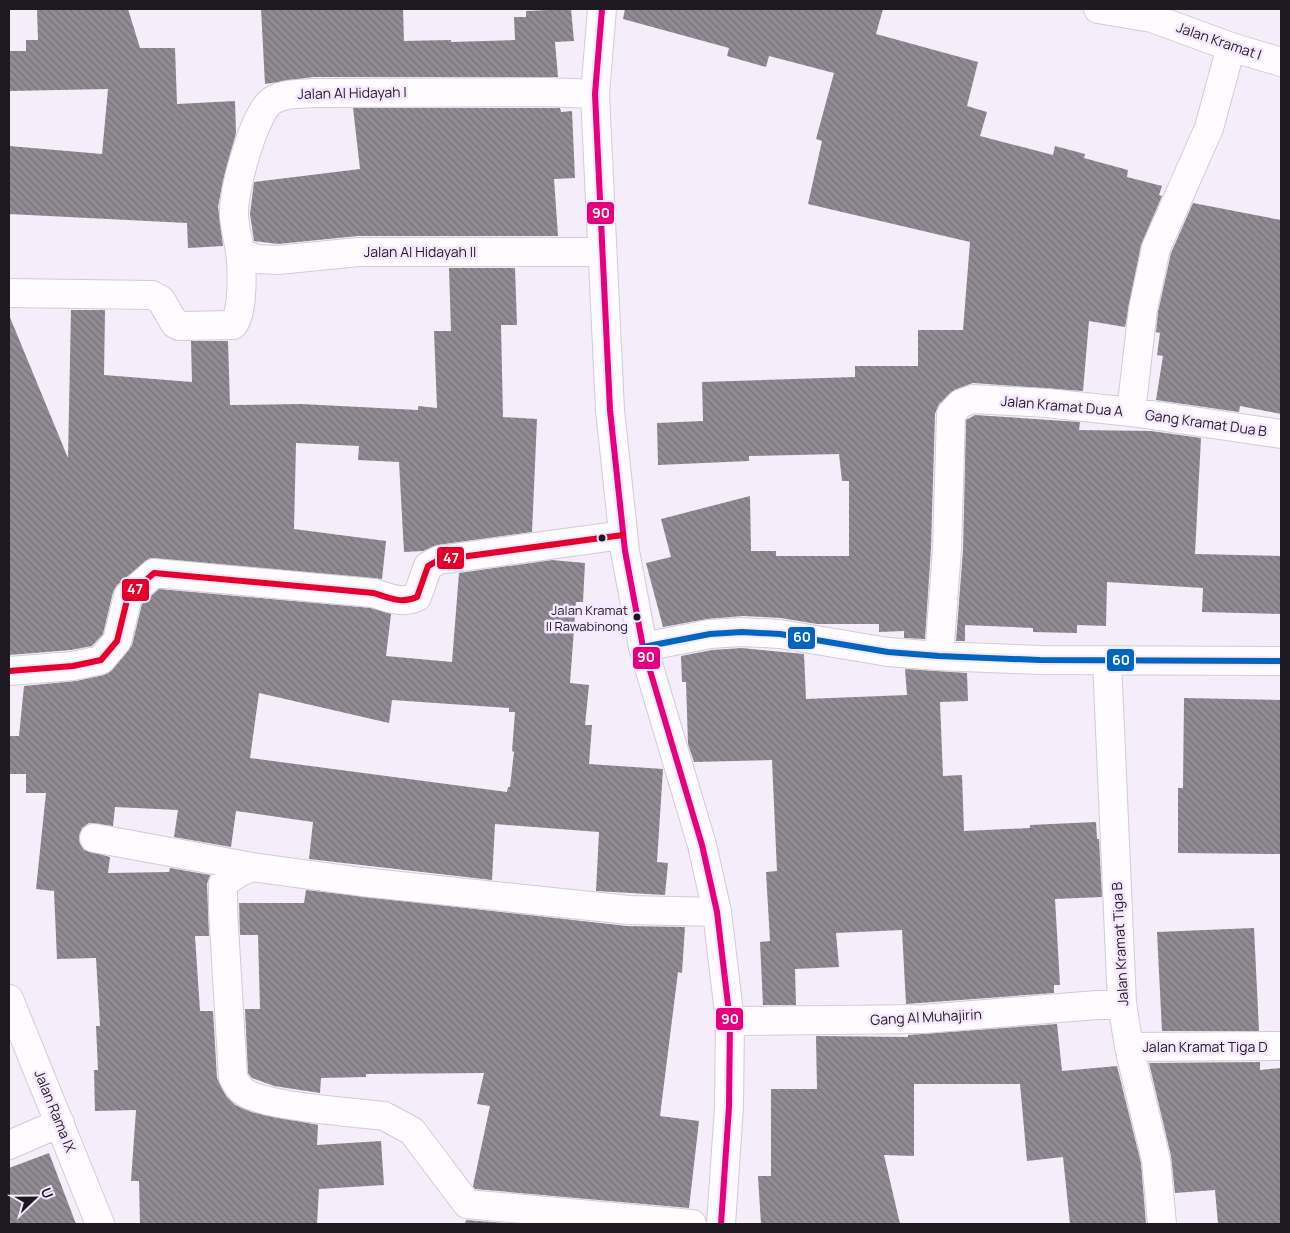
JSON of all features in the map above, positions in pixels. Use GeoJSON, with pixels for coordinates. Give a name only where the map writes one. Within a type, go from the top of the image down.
{"type":"FeatureCollection","features":[{"type":"Feature","properties":{"kind":"street"},"geometry":{"type":"LineString","coordinates":[[602,9],[595,94],[610,410],[623,535],[643,647],[702,845],[717,912],[730,1022],[729,1107],[720,1224]]}},
{"type":"Feature","properties":{"kind":"street","name":"Jalan Kramat I"},"geometry":{"type":"LineString","coordinates":[[1098,9],[1155,14],[1231,47],[1281,62]]}},
{"type":"Feature","properties":{"kind":"street","name":"Jalan Kramat Dua A"},"geometry":{"type":"LineString","coordinates":[[939,656],[947,549],[951,414],[960,404],[974,399],[1047,403],[1131,412],[1143,309],[1156,248],[1209,128],[1231,47]]}},
{"type":"Feature","properties":{"kind":"street","name":"Jalan Al Hidayah I"},"geometry":{"type":"LineString","coordinates":[[9,293],[152,295],[161,300],[175,324],[179,326],[233,325],[240,314],[240,253],[234,210],[243,158],[254,129],[270,101],[286,94],[548,92],[595,94]]}},
{"type":"Feature","properties":{"kind":"street","name":"Jalan Al Hidayah II"},"geometry":{"type":"LineString","coordinates":[[240,253],[258,259],[278,260],[358,252],[601,252]]}},
{"type":"Feature","properties":{"kind":"street","name":"Gang Kramat Dua B"},"geometry":{"type":"LineString","coordinates":[[1131,412],[1281,434]]}},
{"type":"Feature","properties":{"kind":"street"},"geometry":{"type":"LineString","coordinates":[[9,671],[73,666],[101,660],[117,641],[128,596],[154,573],[374,593],[397,600],[409,601],[417,597],[428,566],[439,560],[623,535]]}},
{"type":"Feature","properties":{"kind":"street"},"geometry":{"type":"LineString","coordinates":[[643,647],[710,634],[742,632],[780,634],[888,652],[939,656],[1107,661],[1281,661]]}},
{"type":"Feature","properties":{"kind":"street","name":"Jalan Kramat Tiga B"},"geometry":{"type":"LineString","coordinates":[[1107,661],[1122,1003],[1156,1160],[1162,1224]]}},
{"type":"Feature","properties":{"kind":"street"},"geometry":{"type":"LineString","coordinates":[[94,838],[252,867],[362,882],[628,910],[717,912]]}},
{"type":"Feature","properties":{"kind":"street"},"geometry":{"type":"LineString","coordinates":[[252,867],[238,873],[224,884],[233,1077],[238,1088],[245,1093],[272,1102],[384,1116],[397,1122],[412,1131],[467,1204],[692,1224]]}},
{"type":"Feature","properties":{"kind":"street","name":"Jalan Rama IX"},"geometry":{"type":"LineString","coordinates":[[9,999],[100,1224]]}},
{"type":"Feature","properties":{"kind":"street","name":"Gang Al Muhajirin"},"geometry":{"type":"LineString","coordinates":[[730,1022],[924,1019],[1122,1003]]}},
{"type":"Feature","properties":{"kind":"street","name":"Jalan Kramat Tiga D"},"geometry":{"type":"LineString","coordinates":[[1130,1047],[1281,1046]]}},
{"type":"Feature","properties":{"kind":"street"},"geometry":{"type":"LineString","coordinates":[[9,1145],[60,1123]]}},
{"type":"Feature","properties":{"kind":"building"},"geometry":{"type":"Polygon","coordinates":[[[37,9],[128,9],[140,48],[175,48],[177,104],[235,101],[236,133],[218,207],[223,246],[188,248],[187,223],[9,214],[9,146],[102,154],[108,89],[9,91],[9,51],[26,51],[26,40],[38,40],[37,9]]]}},
{"type":"Feature","properties":{"kind":"building"},"geometry":{"type":"Polygon","coordinates":[[[261,9],[403,9],[404,41],[451,40],[451,42],[515,40],[514,17],[526,17],[526,11],[571,9],[574,41],[555,42],[558,77],[313,77],[265,84],[261,9]]]}},
{"type":"Feature","properties":{"kind":"building"},"geometry":{"type":"Polygon","coordinates":[[[625,9],[883,9],[876,34],[978,62],[967,106],[987,112],[980,136],[1053,155],[1055,146],[1085,154],[1084,158],[1128,170],[1127,177],[1162,186],[1159,195],[1162,196],[1141,245],[1125,327],[1089,321],[1083,391],[973,383],[954,390],[939,404],[935,414],[931,548],[925,639],[904,638],[904,631],[879,632],[879,624],[817,624],[781,618],[743,616],[707,619],[663,627],[646,563],[671,557],[661,519],[750,496],[751,551],[776,551],[776,556],[849,556],[849,481],[842,481],[839,454],[749,456],[749,461],[658,465],[657,423],[703,421],[702,382],[855,377],[855,366],[918,366],[918,330],[963,330],[970,242],[808,204],[822,141],[816,139],[834,73],[769,56],[766,67],[727,56],[729,48],[623,19],[625,9]]]}},
{"type":"Feature","properties":{"kind":"building"},"geometry":{"type":"Polygon","coordinates":[[[353,108],[560,108],[561,112],[572,111],[575,178],[554,179],[558,236],[358,236],[278,244],[254,241],[250,214],[254,182],[360,169],[353,108]]]}},
{"type":"Feature","properties":{"kind":"building"},"geometry":{"type":"Polygon","coordinates":[[[1193,203],[1281,220],[1281,414],[1240,406],[1239,412],[1156,400],[1163,356],[1157,355],[1160,333],[1156,332],[1158,312],[1171,253],[1193,203]]]}},
{"type":"Feature","properties":{"kind":"building"},"geometry":{"type":"Polygon","coordinates":[[[449,268],[515,268],[517,325],[501,325],[503,417],[537,419],[532,532],[437,545],[423,551],[404,552],[399,462],[358,460],[359,446],[296,443],[294,529],[386,541],[382,579],[150,558],[117,585],[113,592],[103,634],[92,646],[71,650],[9,655],[9,315],[68,458],[71,310],[105,310],[104,375],[192,382],[191,341],[228,341],[230,405],[301,404],[418,410],[418,406],[437,408],[434,331],[451,331],[449,268]]]}},
{"type":"Feature","properties":{"kind":"building"},"geometry":{"type":"Polygon","coordinates":[[[975,415],[1080,422],[1079,430],[1151,431],[1201,438],[1195,554],[1281,556],[1281,614],[1202,612],[1203,588],[1107,582],[1106,626],[1077,625],[1077,633],[1033,632],[1033,628],[965,625],[965,641],[956,641],[963,550],[966,420],[975,415]]]}},
{"type":"Feature","properties":{"kind":"building"},"geometry":{"type":"Polygon","coordinates":[[[552,560],[585,563],[583,602],[576,602],[570,683],[589,685],[585,725],[592,725],[589,764],[663,769],[657,862],[668,863],[665,895],[596,891],[599,832],[495,824],[492,880],[309,859],[313,822],[236,811],[231,847],[174,837],[178,810],[115,807],[113,826],[89,823],[82,828],[79,836],[80,844],[84,850],[110,857],[108,873],[169,872],[170,868],[210,875],[207,884],[209,936],[195,936],[200,1011],[213,1011],[217,1078],[226,1096],[235,1105],[251,1112],[318,1125],[317,1145],[381,1141],[384,1185],[319,1189],[317,1224],[140,1224],[139,1181],[131,1181],[136,1110],[95,1111],[94,1070],[98,1070],[96,1026],[100,1026],[96,958],[57,959],[54,891],[36,889],[46,793],[26,793],[26,774],[9,774],[9,736],[19,736],[24,686],[76,681],[104,675],[112,670],[132,645],[142,604],[159,589],[371,608],[391,614],[386,656],[452,662],[459,573],[552,560]],[[259,693],[250,758],[507,792],[508,787],[510,787],[514,752],[512,751],[515,712],[509,712],[509,708],[392,700],[389,723],[259,693]]]}},
{"type":"Feature","properties":{"kind":"building"},"geometry":{"type":"Polygon","coordinates":[[[742,648],[804,654],[806,699],[907,695],[905,669],[967,673],[968,701],[940,702],[943,776],[962,775],[964,831],[1096,822],[1097,839],[1099,839],[1102,897],[1055,899],[1060,985],[1054,985],[1054,993],[906,1004],[902,930],[836,933],[839,967],[795,969],[796,1005],[763,1005],[760,942],[770,941],[766,872],[777,871],[772,760],[694,762],[688,744],[686,682],[682,682],[681,656],[712,650],[742,648]]]}},
{"type":"Feature","properties":{"kind":"building"},"geometry":{"type":"Polygon","coordinates":[[[1184,698],[1281,700],[1281,854],[1178,853],[1178,788],[1183,788],[1184,698]]]}},
{"type":"Feature","properties":{"kind":"building"},"geometry":{"type":"Polygon","coordinates":[[[306,890],[627,926],[685,927],[682,973],[678,972],[660,1116],[699,1121],[689,1208],[475,1189],[473,1186],[490,1106],[477,1104],[484,1073],[366,1074],[366,1077],[321,1078],[320,1093],[274,1086],[252,1078],[248,1073],[245,1009],[260,1009],[258,935],[240,935],[239,903],[304,903],[306,890]]]}},
{"type":"Feature","properties":{"kind":"building"},"geometry":{"type":"Polygon","coordinates":[[[1254,928],[1259,1031],[1162,1031],[1157,932],[1254,928]]]}},
{"type":"Feature","properties":{"kind":"building"},"geometry":{"type":"Polygon","coordinates":[[[1057,1024],[1062,1071],[1117,1066],[1141,1163],[1146,1224],[1070,1224],[1063,1157],[1027,1161],[1020,1084],[914,1084],[914,1156],[884,1155],[900,1224],[761,1224],[758,1176],[771,1176],[771,1089],[817,1089],[816,1036],[908,1037],[908,1035],[1057,1024]]]}},
{"type":"Feature","properties":{"kind":"building"},"geometry":{"type":"Polygon","coordinates":[[[1260,1062],[1260,1070],[1281,1068],[1281,1224],[1218,1224],[1215,1190],[1175,1193],[1171,1156],[1149,1063],[1260,1062]]]}},
{"type":"Feature","properties":{"kind":"building"},"geometry":{"type":"Polygon","coordinates":[[[49,1153],[76,1224],[9,1224],[9,1168],[49,1153]]]}},
{"type":"Feature","properties":{"kind":"building"},"geometry":{"type":"Polygon","coordinates":[[[466,1220],[518,1224],[465,1224],[466,1220]]]}},
{"type":"Feature","properties":{"kind":"transit line","name":"90"},"geometry":{"type":"LineString","coordinates":[[602,9],[595,94],[610,410],[625,551],[643,647],[702,845],[717,912],[730,1021],[729,1107],[721,1224]]}},
{"type":"Feature","properties":{"kind":"transit line","name":"47"},"geometry":{"type":"LineString","coordinates":[[9,671],[73,666],[101,660],[117,641],[128,596],[154,573],[374,593],[396,600],[406,600],[417,597],[428,566],[439,560],[623,535]]}},
{"type":"Feature","properties":{"kind":"transit line","name":"60"},"geometry":{"type":"LineString","coordinates":[[643,647],[710,634],[742,632],[780,634],[888,652],[939,656],[1040,660],[1281,661]]}},
{"type":"Feature","properties":{"kind":"place","name":"Jalan Kramat II Rawabinong"},"geometry":{"type":"Point","coordinates":[637,617]}}]}
